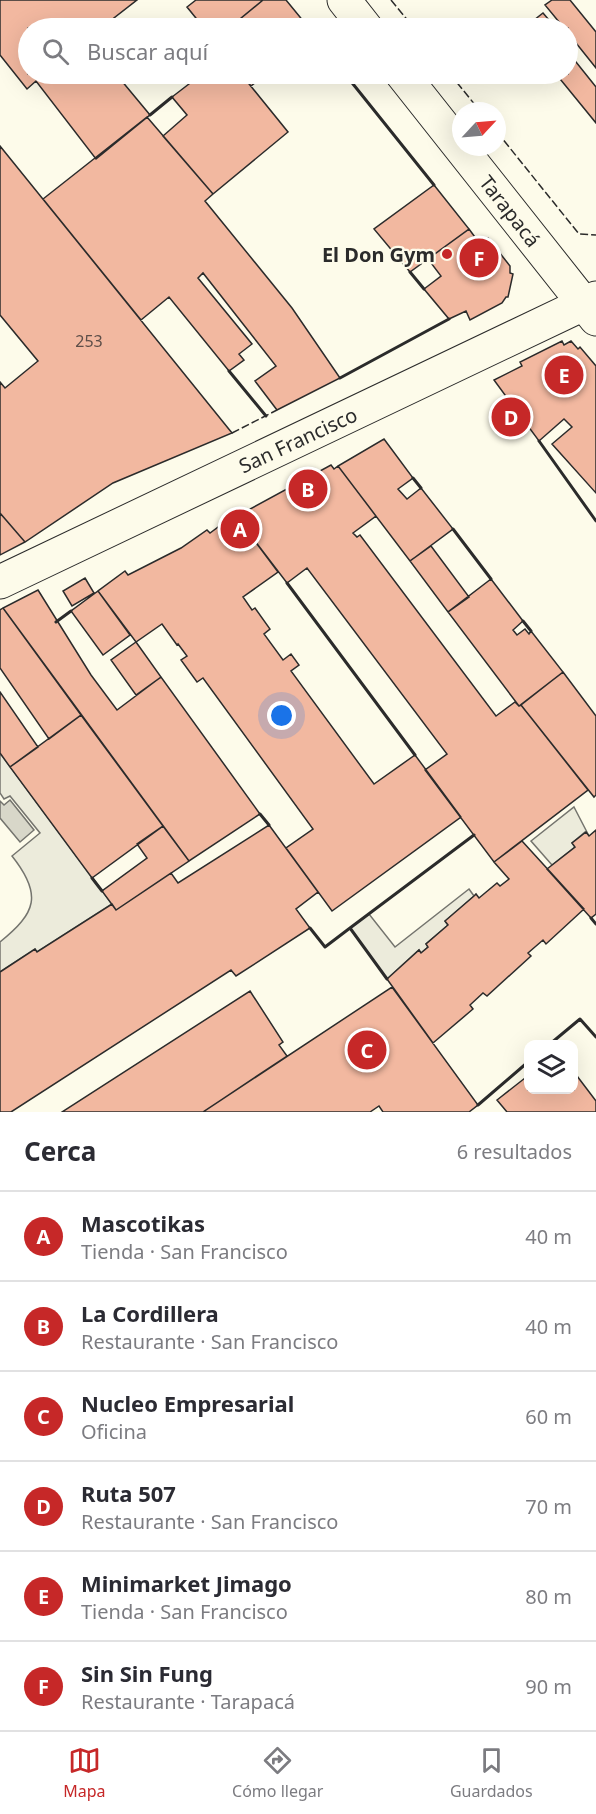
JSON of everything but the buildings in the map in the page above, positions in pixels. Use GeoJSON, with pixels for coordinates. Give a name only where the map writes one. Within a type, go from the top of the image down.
{"type":"FeatureCollection","features":[{"type":"Feature","properties":{"kind":"main road"},"geometry":{"type":"LineString","coordinates":[[344,0],[358,18]]}},
{"type":"Feature","properties":{"kind":"main road","name":"Tarapacá"},"geometry":{"type":"LineString","coordinates":[[410,84],[592,307]]}},
{"type":"Feature","properties":{"kind":"main road","name":"San Francisco"},"geometry":{"type":"LineString","coordinates":[[0,582],[592,307]]}},
{"type":"Feature","properties":{"kind":"shaded area"},"geometry":{"type":"Polygon","coordinates":[[[0,753],[112,904],[37,952],[35,949],[0,972],[0,942],[21,922],[31,903],[28,882],[12,856],[40,833],[10,796],[4,799],[0,793],[0,753]]]}},
{"type":"Feature","properties":{"kind":"shaded area"},"geometry":{"type":"Polygon","coordinates":[[[10,800],[34,830],[20,842],[0,818],[0,801],[4,805],[10,800]]]}},
{"type":"Feature","properties":{"kind":"shaded area"},"geometry":{"type":"Polygon","coordinates":[[[574,807],[589,836],[585,832],[572,843],[575,847],[552,865],[531,841],[574,807]]]}},
{"type":"Feature","properties":{"kind":"shaded area"},"geometry":{"type":"Polygon","coordinates":[[[469,889],[474,896],[445,921],[448,925],[426,944],[428,947],[421,953],[419,950],[387,979],[350,928],[369,914],[395,947],[469,889]]]}},
{"type":"Feature","properties":{"kind":"fence"},"geometry":{"type":"LineString","coordinates":[[391,0],[406,18]]}},
{"type":"Feature","properties":{"kind":"fence"},"geometry":{"type":"LineString","coordinates":[[458,84],[473,102]]}},
{"type":"Feature","properties":{"kind":"fence"},"geometry":{"type":"LineString","coordinates":[[506,143],[579,234],[596,235]]}},
{"type":"Feature","properties":{"kind":"fence"},"geometry":{"type":"LineString","coordinates":[[232,433],[277,410]]}},
{"type":"Feature","properties":{"kind":"wall"},"geometry":{"type":"LineString","coordinates":[[353,84],[434,185]]}},
{"type":"Feature","properties":{"kind":"wall"},"geometry":{"type":"LineString","coordinates":[[150,115],[172,97]]}},
{"type":"Feature","properties":{"kind":"wall"},"geometry":{"type":"LineString","coordinates":[[410,272],[424,289]]}},
{"type":"Feature","properties":{"kind":"wall"},"geometry":{"type":"LineString","coordinates":[[340,378],[449,319]]}},
{"type":"Feature","properties":{"kind":"wall"},"geometry":{"type":"LineString","coordinates":[[229,371],[266,416]]}},
{"type":"Feature","properties":{"kind":"wall"},"geometry":{"type":"LineString","coordinates":[[539,441],[596,521]]}},
{"type":"Feature","properties":{"kind":"wall"},"geometry":{"type":"LineString","coordinates":[[413,478],[421,488]]}},
{"type":"Feature","properties":{"kind":"wall"},"geometry":{"type":"LineString","coordinates":[[453,529],[491,579]]}},
{"type":"Feature","properties":{"kind":"wall"},"geometry":{"type":"LineString","coordinates":[[287,583],[415,755]]}},
{"type":"Feature","properties":{"kind":"wall"},"geometry":{"type":"LineString","coordinates":[[56,622],[71,611]]}},
{"type":"Feature","properties":{"kind":"wall"},"geometry":{"type":"LineString","coordinates":[[523,621],[531,631]]}},
{"type":"Feature","properties":{"kind":"wall"},"geometry":{"type":"LineString","coordinates":[[260,814],[269,825]]}},
{"type":"Feature","properties":{"kind":"wall"},"geometry":{"type":"LineString","coordinates":[[387,979],[350,928],[474,835]]}},
{"type":"Feature","properties":{"kind":"wall"},"geometry":{"type":"LineString","coordinates":[[92,878],[102,891]]}},
{"type":"Feature","properties":{"kind":"wall"},"geometry":{"type":"LineString","coordinates":[[591,918],[596,924]]}},
{"type":"Feature","properties":{"kind":"wall"},"geometry":{"type":"LineString","coordinates":[[310,928],[325,947],[350,928]]}},
{"type":"Feature","properties":{"kind":"wall"},"geometry":{"type":"LineString","coordinates":[[555,1040],[580,1019],[596,1037]]}},
{"type":"Feature","properties":{"kind":"wall"},"geometry":{"type":"LineString","coordinates":[[478,1105],[524,1065]]}},
{"type":"Feature","properties":{"kind":"place","name":"El Don Gym"},"geometry":{"type":"Point","coordinates":[447,254]}},
{"type":"Feature","properties":{"kind":"place","name":"Sin Sin Fung"},"geometry":{"type":"Point","coordinates":[479,258]}},
{"type":"Feature","properties":{"kind":"place","name":"Minimarket Jimago"},"geometry":{"type":"Point","coordinates":[564,375]}},
{"type":"Feature","properties":{"kind":"place","name":"Ruta 507"},"geometry":{"type":"Point","coordinates":[511,417]}},
{"type":"Feature","properties":{"kind":"place","name":"La Cordillera"},"geometry":{"type":"Point","coordinates":[308,489]}},
{"type":"Feature","properties":{"kind":"place","name":"Mascotikas"},"geometry":{"type":"Point","coordinates":[240,529]}},
{"type":"Feature","properties":{"kind":"place","name":"Nucleo Empresarial"},"geometry":{"type":"Point","coordinates":[367,1050]}}]}
